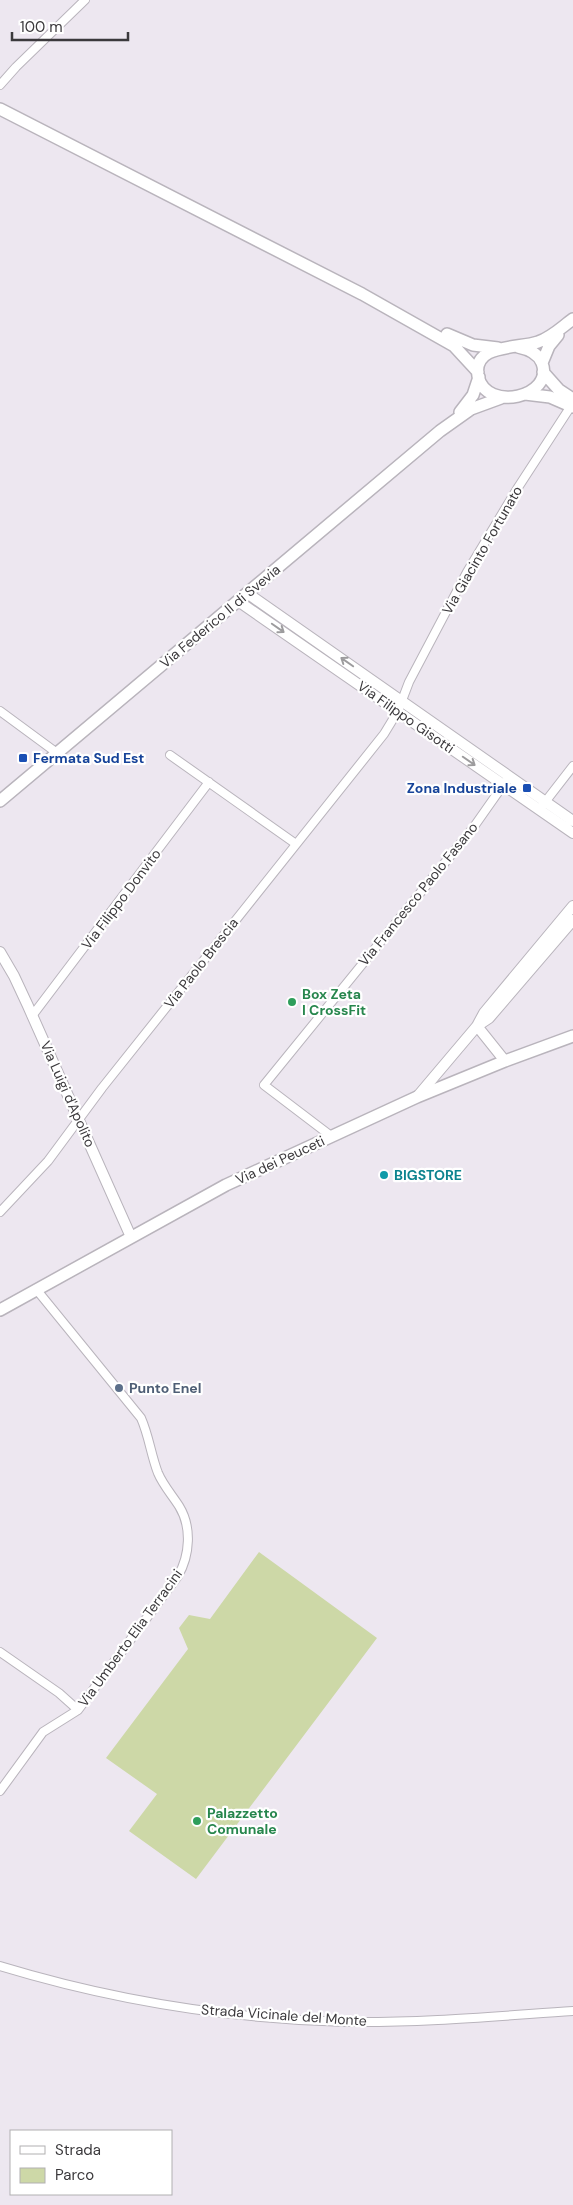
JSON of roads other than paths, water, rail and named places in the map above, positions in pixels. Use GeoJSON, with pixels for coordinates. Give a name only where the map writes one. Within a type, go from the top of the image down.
{"type":"FeatureCollection","features":[{"type":"Feature","properties":{"kind":"main road"},"geometry":{"type":"LineString","coordinates":[[0,108],[362,294],[454,346],[478,375],[486,390],[501,398]]}},
{"type":"Feature","properties":{"kind":"main road"},"geometry":{"type":"LineString","coordinates":[[362,294],[402,310],[460,341],[478,346],[518,347],[544,340],[573,320]]}},
{"type":"Feature","properties":{"kind":"main road"},"geometry":{"type":"LineString","coordinates":[[524,394],[539,384],[553,339],[573,320]]}},
{"type":"Feature","properties":{"kind":"main road"},"geometry":{"type":"LineString","coordinates":[[518,347],[530,350],[559,390],[572,404]]}},
{"type":"Feature","properties":{"kind":"main road"},"geometry":{"type":"LineString","coordinates":[[440,431],[467,404],[473,395],[482,360],[499,348]]}},
{"type":"Feature","properties":{"kind":"main road"},"geometry":{"type":"LineString","coordinates":[[440,431],[471,409],[501,398],[524,394],[550,397],[572,404]]}},
{"type":"Feature","properties":{"kind":"main road","name":"Via Federico II di Svevia"},"geometry":{"type":"LineString","coordinates":[[0,801],[440,431]]}},
{"type":"Feature","properties":{"kind":"main road","name":"Via dei Peuceti"},"geometry":{"type":"LineString","coordinates":[[0,1310],[226,1185],[417,1097],[573,1036]]}},
{"type":"Feature","properties":{"kind":"street"},"geometry":{"type":"LineString","coordinates":[[0,85],[85,0]]}},
{"type":"Feature","properties":{"kind":"street"},"geometry":{"type":"LineString","coordinates":[[0,78],[16,67]]}},
{"type":"Feature","properties":{"kind":"street","name":"Via Giacinto Fortunato"},"geometry":{"type":"LineString","coordinates":[[398,711],[417,666],[467,572],[517,489],[572,404]]}},
{"type":"Feature","properties":{"kind":"street","name":"Via Filippo Gisotti"},"geometry":{"type":"LineString","coordinates":[[243,597],[402,701],[509,775],[573,833]]}},
{"type":"Feature","properties":{"kind":"street","name":"Via Filippo Gisotti"},"geometry":{"type":"LineString","coordinates":[[243,597],[398,711],[503,784],[573,821]]}},
{"type":"Feature","properties":{"kind":"street"},"geometry":{"type":"LineString","coordinates":[[0,710],[57,753]]}},
{"type":"Feature","properties":{"kind":"street","name":"Via Paolo Brescia"},"geometry":{"type":"LineString","coordinates":[[0,1212],[48,1161],[79,1119],[384,734],[398,711]]}},
{"type":"Feature","properties":{"kind":"street"},"geometry":{"type":"LineString","coordinates":[[170,755],[296,844]]}},
{"type":"Feature","properties":{"kind":"street"},"geometry":{"type":"LineString","coordinates":[[542,805],[573,766]]}},
{"type":"Feature","properties":{"kind":"street","name":"Via Francesco Paolo Fasano"},"geometry":{"type":"LineString","coordinates":[[331,1136],[264,1084],[473,828],[509,775]]}},
{"type":"Feature","properties":{"kind":"street","name":"Via Filippo Donvito"},"geometry":{"type":"LineString","coordinates":[[32,1016],[209,782]]}},
{"type":"Feature","properties":{"kind":"street"},"geometry":{"type":"LineString","coordinates":[[417,1097],[477,1026],[484,1013],[573,906]]}},
{"type":"Feature","properties":{"kind":"street"},"geometry":{"type":"LineString","coordinates":[[477,1026],[489,1018],[573,920]]}},
{"type":"Feature","properties":{"kind":"street","name":"Via Luigi d'Apolito"},"geometry":{"type":"LineString","coordinates":[[0,952],[14,976],[132,1238]]}},
{"type":"Feature","properties":{"kind":"street"},"geometry":{"type":"LineString","coordinates":[[477,1026],[505,1061]]}},
{"type":"Feature","properties":{"kind":"street","name":"Via Umberto Elia Terracini"},"geometry":{"type":"LineString","coordinates":[[0,1791],[43,1732],[78,1710],[178,1576],[186,1556],[188,1534],[180,1508],[159,1476],[141,1418],[36,1289]]}},
{"type":"Feature","properties":{"kind":"street"},"geometry":{"type":"LineString","coordinates":[[0,1652],[59,1693],[78,1710]]}},
{"type":"Feature","properties":{"kind":"street","name":"Strada Vicinale del Monte"},"geometry":{"type":"LineString","coordinates":[[0,1966],[156,2004],[202,2011],[263,2016],[346,2022],[507,2017],[573,2011]]}},
{"type":"Feature","properties":{"kind":"place","name":"Fermata Sud Est"},"geometry":{"type":"Point","coordinates":[23,758]}},
{"type":"Feature","properties":{"kind":"place","name":"Zona Industriale"},"geometry":{"type":"Point","coordinates":[527,788]}},
{"type":"Feature","properties":{"kind":"place","name":"Box Zeta I CrossFit"},"geometry":{"type":"Point","coordinates":[292,1002]}},
{"type":"Feature","properties":{"kind":"place","name":"BIGSTORE"},"geometry":{"type":"Point","coordinates":[384,1175]}},
{"type":"Feature","properties":{"kind":"place","name":"Punto Enel"},"geometry":{"type":"Point","coordinates":[119,1388]}},
{"type":"Feature","properties":{"kind":"place","name":"Palazzetto Comunale"},"geometry":{"type":"Point","coordinates":[197,1821]}}]}
